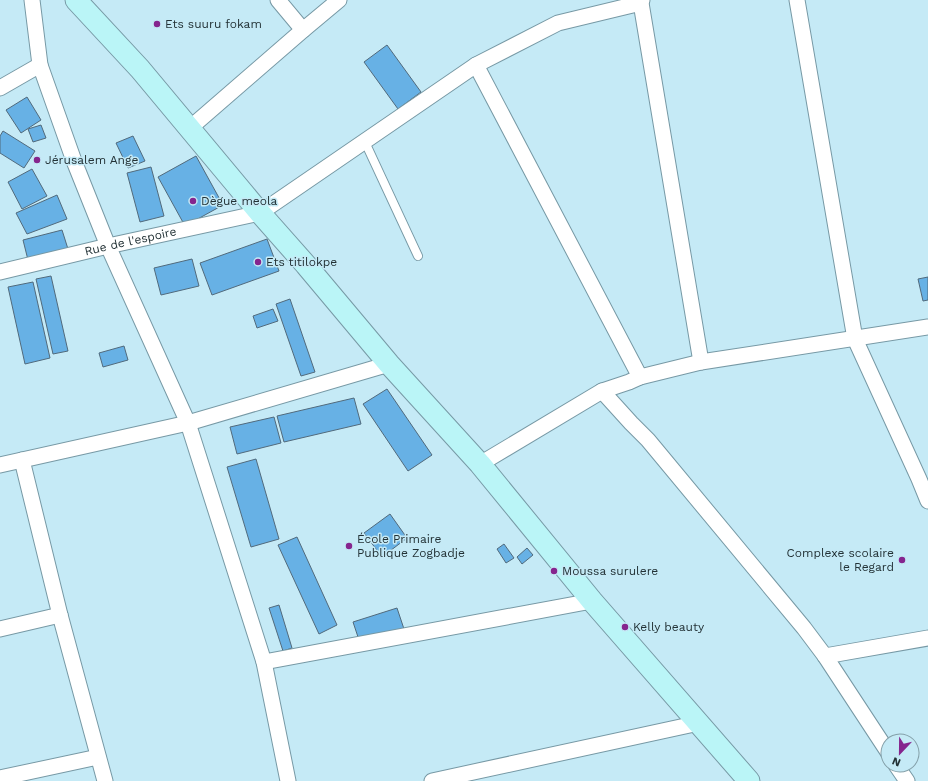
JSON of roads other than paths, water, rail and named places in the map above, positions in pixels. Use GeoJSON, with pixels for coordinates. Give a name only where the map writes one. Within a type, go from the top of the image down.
{"type":"FeatureCollection","features":[{"type":"Feature","properties":{"kind":"street"},"geometry":{"type":"LineString","coordinates":[[32,0],[40,65],[74,161],[108,246],[188,422],[264,662],[288,781]]}},
{"type":"Feature","properties":{"kind":"street"},"geometry":{"type":"LineString","coordinates":[[76,0],[140,69],[389,364],[480,464],[592,601],[749,781]]}},
{"type":"Feature","properties":{"kind":"street"},"geometry":{"type":"LineString","coordinates":[[278,0],[302,30]]}},
{"type":"Feature","properties":{"kind":"street"},"geometry":{"type":"LineString","coordinates":[[190,128],[302,30],[339,0]]}},
{"type":"Feature","properties":{"kind":"street"},"geometry":{"type":"LineString","coordinates":[[797,0],[855,339],[924,478],[928,501]]}},
{"type":"Feature","properties":{"kind":"street"},"geometry":{"type":"LineString","coordinates":[[260,213],[476,65],[558,23],[641,1],[701,362]]}},
{"type":"Feature","properties":{"kind":"street"},"geometry":{"type":"LineString","coordinates":[[0,88],[40,65]]}},
{"type":"Feature","properties":{"kind":"street"},"geometry":{"type":"LineString","coordinates":[[476,65],[640,377]]}},
{"type":"Feature","properties":{"kind":"street","name":"Rue de l'espoire"},"geometry":{"type":"LineString","coordinates":[[0,272],[108,246],[260,213]]}},
{"type":"Feature","properties":{"kind":"street"},"geometry":{"type":"LineString","coordinates":[[480,464],[602,391],[640,377],[701,362],[928,327]]}},
{"type":"Feature","properties":{"kind":"street"},"geometry":{"type":"LineString","coordinates":[[0,466],[188,422],[389,364]]}},
{"type":"Feature","properties":{"kind":"street"},"geometry":{"type":"LineString","coordinates":[[602,391],[648,440],[799,622],[825,656],[880,740]]}},
{"type":"Feature","properties":{"kind":"street"},"geometry":{"type":"LineString","coordinates":[[22,460],[60,615],[105,781]]}},
{"type":"Feature","properties":{"kind":"street"},"geometry":{"type":"LineString","coordinates":[[264,662],[592,601]]}},
{"type":"Feature","properties":{"kind":"street"},"geometry":{"type":"LineString","coordinates":[[0,629],[60,615]]}},
{"type":"Feature","properties":{"kind":"street"},"geometry":{"type":"LineString","coordinates":[[825,656],[928,638]]}},
{"type":"Feature","properties":{"kind":"street"},"geometry":{"type":"LineString","coordinates":[[432,781],[699,722]]}},
{"type":"Feature","properties":{"kind":"street"},"geometry":{"type":"LineString","coordinates":[[0,778],[98,757]]}},
{"type":"Feature","properties":{"kind":"lane"},"geometry":{"type":"LineString","coordinates":[[365,142],[418,256]]}},
{"type":"Feature","properties":{"kind":"place","name":"Ets suuru fokam"},"geometry":{"type":"Point","coordinates":[157,24]}},
{"type":"Feature","properties":{"kind":"place","name":"Jérusalem Ange"},"geometry":{"type":"Point","coordinates":[37,160]}},
{"type":"Feature","properties":{"kind":"place","name":"Dègue meola"},"geometry":{"type":"Point","coordinates":[193,201]}},
{"type":"Feature","properties":{"kind":"place","name":"Ets titilokpe"},"geometry":{"type":"Point","coordinates":[258,262]}},
{"type":"Feature","properties":{"kind":"place","name":"École Primaire Publique Zogbadje"},"geometry":{"type":"Point","coordinates":[349,546]}},
{"type":"Feature","properties":{"kind":"place","name":"Complexe scolaire le Regard"},"geometry":{"type":"Point","coordinates":[902,560]}},
{"type":"Feature","properties":{"kind":"place","name":"Moussa surulere"},"geometry":{"type":"Point","coordinates":[554,571]}},
{"type":"Feature","properties":{"kind":"place","name":"Kelly beauty"},"geometry":{"type":"Point","coordinates":[625,627]}}]}
